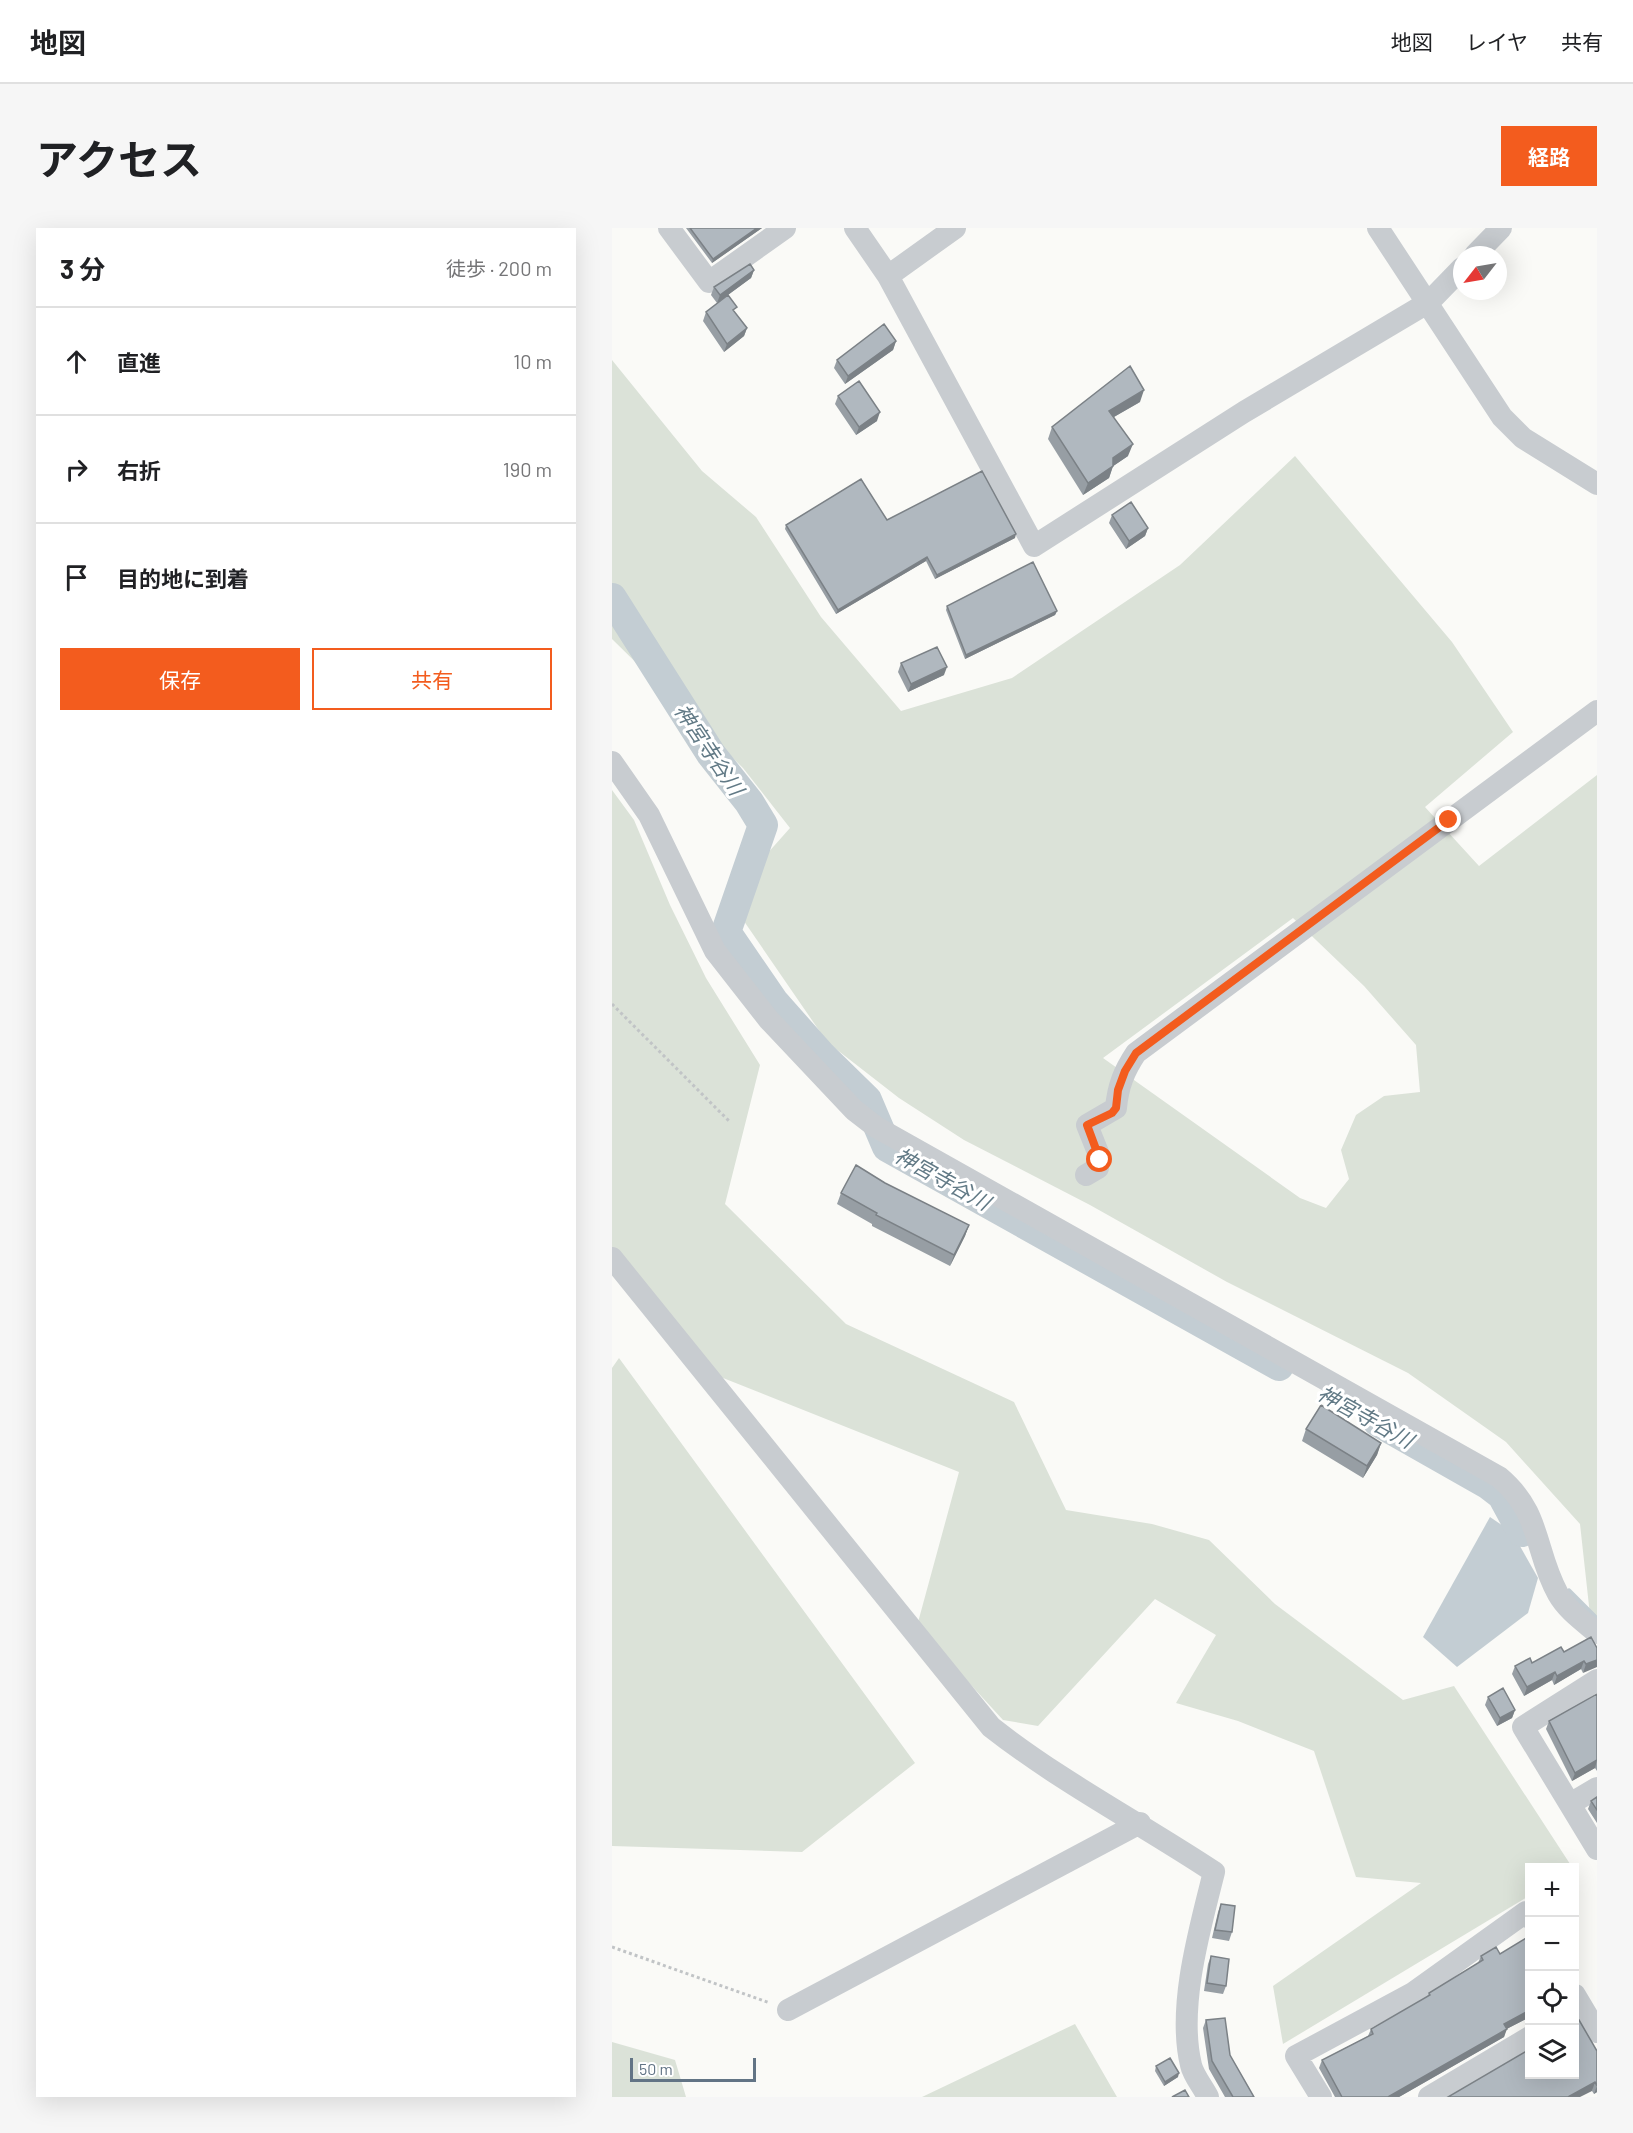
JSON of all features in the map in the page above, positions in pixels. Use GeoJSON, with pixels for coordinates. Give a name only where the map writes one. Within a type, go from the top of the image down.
{"type":"FeatureCollection","features":[{"type":"Feature","properties":{"kind":"street"},"geometry":{"type":"LineString","coordinates":[[669,228],[709,282],[785,228]]}},
{"type":"Feature","properties":{"kind":"street"},"geometry":{"type":"LineString","coordinates":[[855,228],[888,276],[1034,546],[1244,412],[1429,302],[1453,277]]}},
{"type":"Feature","properties":{"kind":"street"},"geometry":{"type":"LineString","coordinates":[[888,276],[955,228]]}},
{"type":"Feature","properties":{"kind":"street"},"geometry":{"type":"LineString","coordinates":[[1378,228],[1429,302],[1502,417],[1523,438],[1597,484]]}},
{"type":"Feature","properties":{"kind":"street"},"geometry":{"type":"LineString","coordinates":[[1484,246],[1501,228]]}},
{"type":"Feature","properties":{"kind":"street"},"geometry":{"type":"LineString","coordinates":[[1086,1175],[1098,1168],[1100,1160],[1087,1125],[1112,1113],[1116,1108],[1118,1090],[1125,1071],[1136,1053],[1597,711]]}},
{"type":"Feature","properties":{"kind":"street"},"geometry":{"type":"LineString","coordinates":[[612,762],[649,815],[715,951],[769,1020],[854,1110],[890,1135],[1499,1477],[1516,1491],[1529,1513],[1558,1594],[1570,1609],[1597,1634]]}},
{"type":"Feature","properties":{"kind":"street"},"geometry":{"type":"LineString","coordinates":[[612,1258],[992,1727],[1036,1762],[1140,1824],[1214,1872],[1192,1964],[1187,2029],[1191,2066],[1208,2097]]}},
{"type":"Feature","properties":{"kind":"street"},"geometry":{"type":"LineString","coordinates":[[1597,1680],[1523,1727],[1597,1849]]}},
{"type":"Feature","properties":{"kind":"street"},"geometry":{"type":"LineString","coordinates":[[1570,1804],[1597,1788]]}},
{"type":"Feature","properties":{"kind":"street"},"geometry":{"type":"LineString","coordinates":[[788,2010],[1140,1824]]}},
{"type":"Feature","properties":{"kind":"street"},"geometry":{"type":"LineString","coordinates":[[1321,2097],[1296,2056],[1413,1993],[1526,1912],[1529,1917]]}},
{"type":"Feature","properties":{"kind":"street"},"geometry":{"type":"LineString","coordinates":[[1579,2006],[1597,2032]]}},
{"type":"Feature","properties":{"kind":"street"},"geometry":{"type":"LineString","coordinates":[[1429,2097],[1525,2040]]}},
{"type":"Feature","properties":{"kind":"path"},"geometry":{"type":"LineString","coordinates":[[612,1004],[729,1121]]}},
{"type":"Feature","properties":{"kind":"path"},"geometry":{"type":"LineString","coordinates":[[612,1947],[788,2010]]}},
{"type":"Feature","properties":{"kind":"shaded area"},"geometry":{"type":"Polygon","coordinates":[[[612,360],[702,471],[756,517],[821,617],[901,711],[1012,678],[1180,565],[1295,456],[1452,642],[1513,732],[1425,807],[1479,866],[1597,775],[1597,1622],[1590,1615],[1580,1524],[1506,1442],[1408,1373],[1227,1282],[1090,1205],[964,1140],[899,1098],[827,1042],[728,898],[790,828],[743,768],[612,639],[612,360]],[[1293,918],[1103,1058],[1300,1198],[1326,1208],[1349,1179],[1341,1150],[1356,1115],[1384,1096],[1420,1092],[1416,1045],[1364,986],[1293,918]]]}},
{"type":"Feature","properties":{"kind":"shaded area"},"geometry":{"type":"Polygon","coordinates":[[[612,790],[634,820],[670,905],[706,978],[760,1065],[725,1204],[846,1324],[1014,1402],[1066,1510],[1152,1524],[1209,1540],[1275,1604],[1403,1700],[1454,1686],[1569,1863],[1525,1863],[1525,1898],[1283,2044],[1273,1986],[1421,1883],[1356,1877],[1314,1751],[1238,1721],[1176,1703],[1216,1635],[1155,1599],[1038,1726],[1003,1720],[917,1626],[959,1472],[718,1376],[612,1261],[612,790]]]}},
{"type":"Feature","properties":{"kind":"shaded area"},"geometry":{"type":"Polygon","coordinates":[[[619,1358],[915,1763],[802,1852],[612,1846],[612,1368],[619,1358]]]}},
{"type":"Feature","properties":{"kind":"shaded area"},"geometry":{"type":"Polygon","coordinates":[[[1490,1517],[1512,1532],[1538,1578],[1528,1613],[1457,1667],[1423,1637],[1490,1517]]]}},
{"type":"Feature","properties":{"kind":"shaded area"},"geometry":{"type":"Polygon","coordinates":[[[1075,2024],[1117,2097],[922,2097],[1075,2024]]]}},
{"type":"Feature","properties":{"kind":"shaded area"},"geometry":{"type":"Polygon","coordinates":[[[612,2042],[675,2060],[686,2097],[612,2097],[612,2042]]]}},
{"type":"Feature","properties":{"kind":"building"},"geometry":{"type":"Polygon","coordinates":[[[690,228],[757,228],[713,259],[690,228]]]}},
{"type":"Feature","properties":{"kind":"building"},"geometry":{"type":"Polygon","coordinates":[[[750,264],[754,270],[720,295],[714,287],[750,264]]]}},
{"type":"Feature","properties":{"kind":"building"},"geometry":{"type":"Polygon","coordinates":[[[728,295],[737,307],[733,310],[747,328],[727,344],[706,312],[728,295]]]}},
{"type":"Feature","properties":{"kind":"building"},"geometry":{"type":"Polygon","coordinates":[[[884,324],[896,341],[848,376],[837,360],[884,324]]]}},
{"type":"Feature","properties":{"kind":"building"},"geometry":{"type":"Polygon","coordinates":[[[1130,366],[1144,390],[1109,411],[1133,444],[1113,458],[1113,466],[1088,483],[1052,427],[1130,366]]]}},
{"type":"Feature","properties":{"kind":"building"},"geometry":{"type":"Polygon","coordinates":[[[859,381],[880,412],[859,427],[838,396],[859,381]]]}},
{"type":"Feature","properties":{"kind":"building"},"geometry":{"type":"Polygon","coordinates":[[[982,471],[1016,534],[937,575],[927,557],[838,610],[786,525],[861,479],[887,520],[982,471]]]}},
{"type":"Feature","properties":{"kind":"building"},"geometry":{"type":"Polygon","coordinates":[[[1131,502],[1148,528],[1129,541],[1112,515],[1131,502]]]}},
{"type":"Feature","properties":{"kind":"building"},"geometry":{"type":"Polygon","coordinates":[[[1033,562],[1057,611],[966,655],[947,606],[1033,562]]]}},
{"type":"Feature","properties":{"kind":"building"},"geometry":{"type":"Polygon","coordinates":[[[937,647],[947,667],[911,684],[901,663],[937,647]]]}},
{"type":"Feature","properties":{"kind":"building"},"geometry":{"type":"Polygon","coordinates":[[[856,1165],[885,1183],[969,1225],[954,1255],[876,1215],[877,1213],[841,1193],[856,1165]]]}},
{"type":"Feature","properties":{"kind":"building"},"geometry":{"type":"Polygon","coordinates":[[[1321,1405],[1381,1443],[1367,1466],[1306,1429],[1321,1405]]]}},
{"type":"Feature","properties":{"kind":"building"},"geometry":{"type":"Polygon","coordinates":[[[1591,1637],[1597,1648],[1597,1660],[1586,1664],[1584,1661],[1557,1676],[1555,1672],[1527,1687],[1515,1666],[1530,1658],[1532,1663],[1561,1647],[1564,1652],[1591,1637]]]}},
{"type":"Feature","properties":{"kind":"building"},"geometry":{"type":"Polygon","coordinates":[[[1503,1688],[1515,1710],[1500,1718],[1488,1697],[1503,1688]]]}},
{"type":"Feature","properties":{"kind":"building"},"geometry":{"type":"Polygon","coordinates":[[[1597,1694],[1597,1760],[1575,1773],[1549,1721],[1597,1694]]]}},
{"type":"Feature","properties":{"kind":"building"},"geometry":{"type":"Polygon","coordinates":[[[1597,1797],[1597,1810],[1591,1801],[1597,1797]]]}},
{"type":"Feature","properties":{"kind":"building"},"geometry":{"type":"Polygon","coordinates":[[[1221,1904],[1235,1906],[1232,1932],[1215,1930],[1221,1904]]]}},
{"type":"Feature","properties":{"kind":"building"},"geometry":{"type":"Polygon","coordinates":[[[1525,1939],[1525,2013],[1504,2024],[1507,2029],[1388,2097],[1342,2097],[1322,2060],[1373,2034],[1371,2029],[1430,1995],[1429,1993],[1483,1960],[1481,1956],[1496,1947],[1500,1954],[1525,1939]]]}},
{"type":"Feature","properties":{"kind":"building"},"geometry":{"type":"Polygon","coordinates":[[[1211,1956],[1229,1959],[1226,1986],[1207,1983],[1211,1956]]]}},
{"type":"Feature","properties":{"kind":"building"},"geometry":{"type":"Polygon","coordinates":[[[1225,2018],[1230,2055],[1254,2097],[1233,2097],[1212,2061],[1206,2020],[1225,2018]]]}},
{"type":"Feature","properties":{"kind":"building"},"geometry":{"type":"Polygon","coordinates":[[[1579,2020],[1597,2051],[1597,2086],[1595,2082],[1568,2097],[1448,2097],[1525,2052],[1525,2079],[1579,2079],[1579,2020]]]}},
{"type":"Feature","properties":{"kind":"building"},"geometry":{"type":"Polygon","coordinates":[[[1170,2058],[1179,2073],[1165,2082],[1156,2066],[1170,2058]]]}},
{"type":"Feature","properties":{"kind":"building"},"geometry":{"type":"Polygon","coordinates":[[[1185,2090],[1189,2097],[1172,2097],[1185,2090]]]}},
{"type":"Feature","properties":{"kind":"waterway","name":"神宮寺谷川"},"geometry":{"type":"LineString","coordinates":[[612,598],[711,754],[749,802],[763,825],[726,932],[774,1002],[821,1055],[867,1100],[887,1147],[1279,1366]]}},
{"type":"Feature","properties":{"kind":"waterway","name":"神宮寺谷川"},"geometry":{"type":"LineString","coordinates":[[1378,1422],[1489,1485],[1502,1495],[1522,1532]]}},
{"type":"Feature","properties":{"kind":"waterway","name":"神宮寺谷川"},"geometry":{"type":"LineString","coordinates":[[1569,1591],[1597,1619]]}},
{"type":"Feature","properties":{"kind":"route"},"geometry":{"type":"LineString","coordinates":[[1100,1160],[1086,1130],[1087,1125],[1112,1113],[1116,1108],[1118,1090],[1125,1071],[1136,1053],[1200,1003],[1286,943],[1449,820]]}}]}
